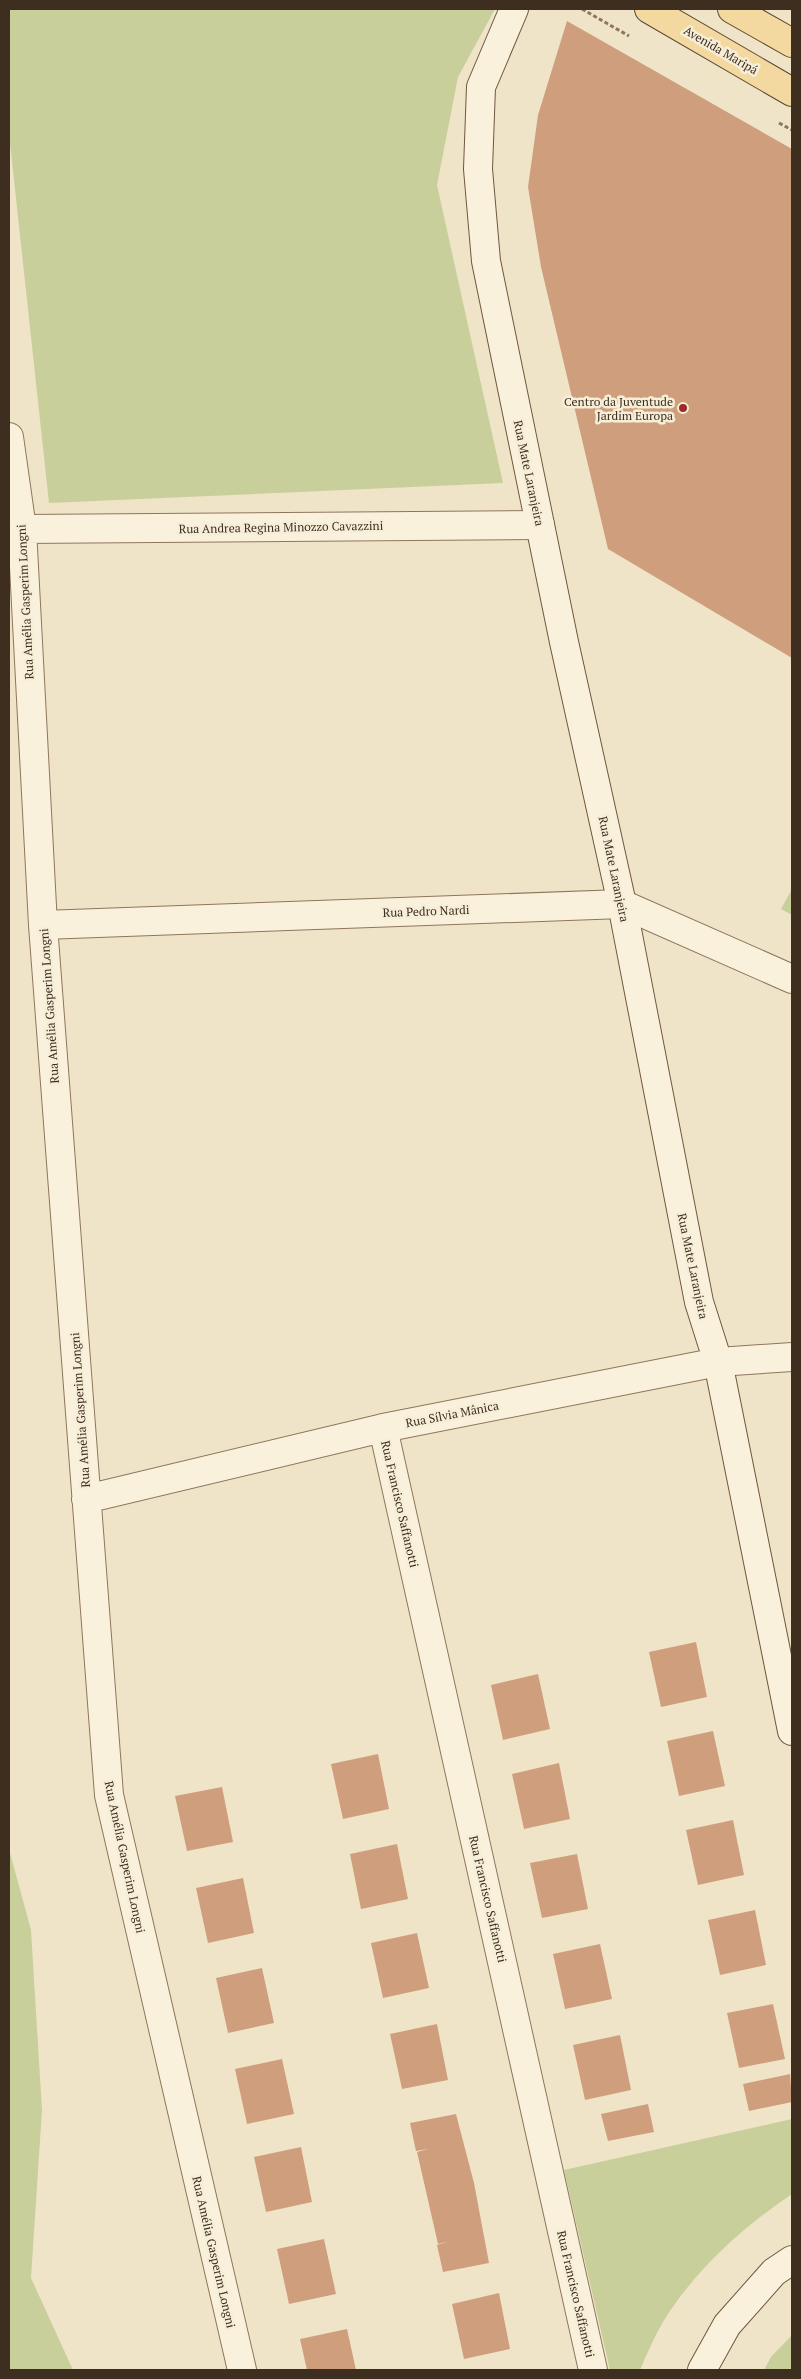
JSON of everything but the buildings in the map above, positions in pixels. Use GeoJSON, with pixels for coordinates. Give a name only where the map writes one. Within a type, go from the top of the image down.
{"type":"FeatureCollection","features":[{"type":"Feature","properties":{"kind":"main road","name":"Avenida Maripá"},"geometry":{"type":"LineString","coordinates":[[649,9],[792,92]]}},
{"type":"Feature","properties":{"kind":"main road"},"geometry":{"type":"LineString","coordinates":[[732,9],[792,43]]}},
{"type":"Feature","properties":{"kind":"street","name":"Rua Mate Laranjeira"},"geometry":{"type":"LineString","coordinates":[[514,9],[481,87],[478,170],[486,261],[540,525],[622,904],[699,1302],[718,1362],[788,1693],[792,1731]]}},
{"type":"Feature","properties":{"kind":"street","name":"Rua Amélia Gasperim Longni"},"geometry":{"type":"LineString","coordinates":[[9,437],[22,529],[43,925],[109,1795],[242,2370]]}},
{"type":"Feature","properties":{"kind":"street","name":"Rua Andrea Regina Minozzo Cavazzini"},"geometry":{"type":"LineString","coordinates":[[22,529],[540,525]]}},
{"type":"Feature","properties":{"kind":"street","name":"Rua Pedro Nardi"},"geometry":{"type":"LineString","coordinates":[[43,925],[622,904],[792,979]]}},
{"type":"Feature","properties":{"kind":"street","name":"Rua Sílvia Mânica"},"geometry":{"type":"LineString","coordinates":[[86,1499],[383,1428],[718,1362],[792,1358]]}},
{"type":"Feature","properties":{"kind":"street","name":"Rua Francisco Saffanotti"},"geometry":{"type":"LineString","coordinates":[[383,1428],[593,2370]]}},
{"type":"Feature","properties":{"kind":"street"},"geometry":{"type":"LineString","coordinates":[[702,2370],[727,2325],[774,2272],[792,2260]]}},
{"type":"Feature","properties":{"kind":"green space"},"geometry":{"type":"Polygon","coordinates":[[[9,9],[495,9],[458,77],[437,185],[503,483],[49,503],[9,134],[9,9]]]}},
{"type":"Feature","properties":{"kind":"green space"},"geometry":{"type":"Polygon","coordinates":[[[792,889],[792,915],[781,909],[792,889]]]}},
{"type":"Feature","properties":{"kind":"green space"},"geometry":{"type":"Polygon","coordinates":[[[9,1849],[31,1930],[42,2110],[31,2278],[73,2370],[9,2370],[9,1849]]]}},
{"type":"Feature","properties":{"kind":"green space"},"geometry":{"type":"Polygon","coordinates":[[[792,2119],[792,2194],[721,2251],[689,2285],[663,2322],[640,2370],[610,2370],[564,2170],[792,2119]]]}},
{"type":"Feature","properties":{"kind":"green space"},"geometry":{"type":"Polygon","coordinates":[[[792,2335],[792,2370],[764,2370],[771,2357],[792,2335]]]}},
{"type":"Feature","properties":{"kind":"place","name":"Centro da Juventude Jardim Europa"},"geometry":{"type":"Point","coordinates":[683,408]}}]}
